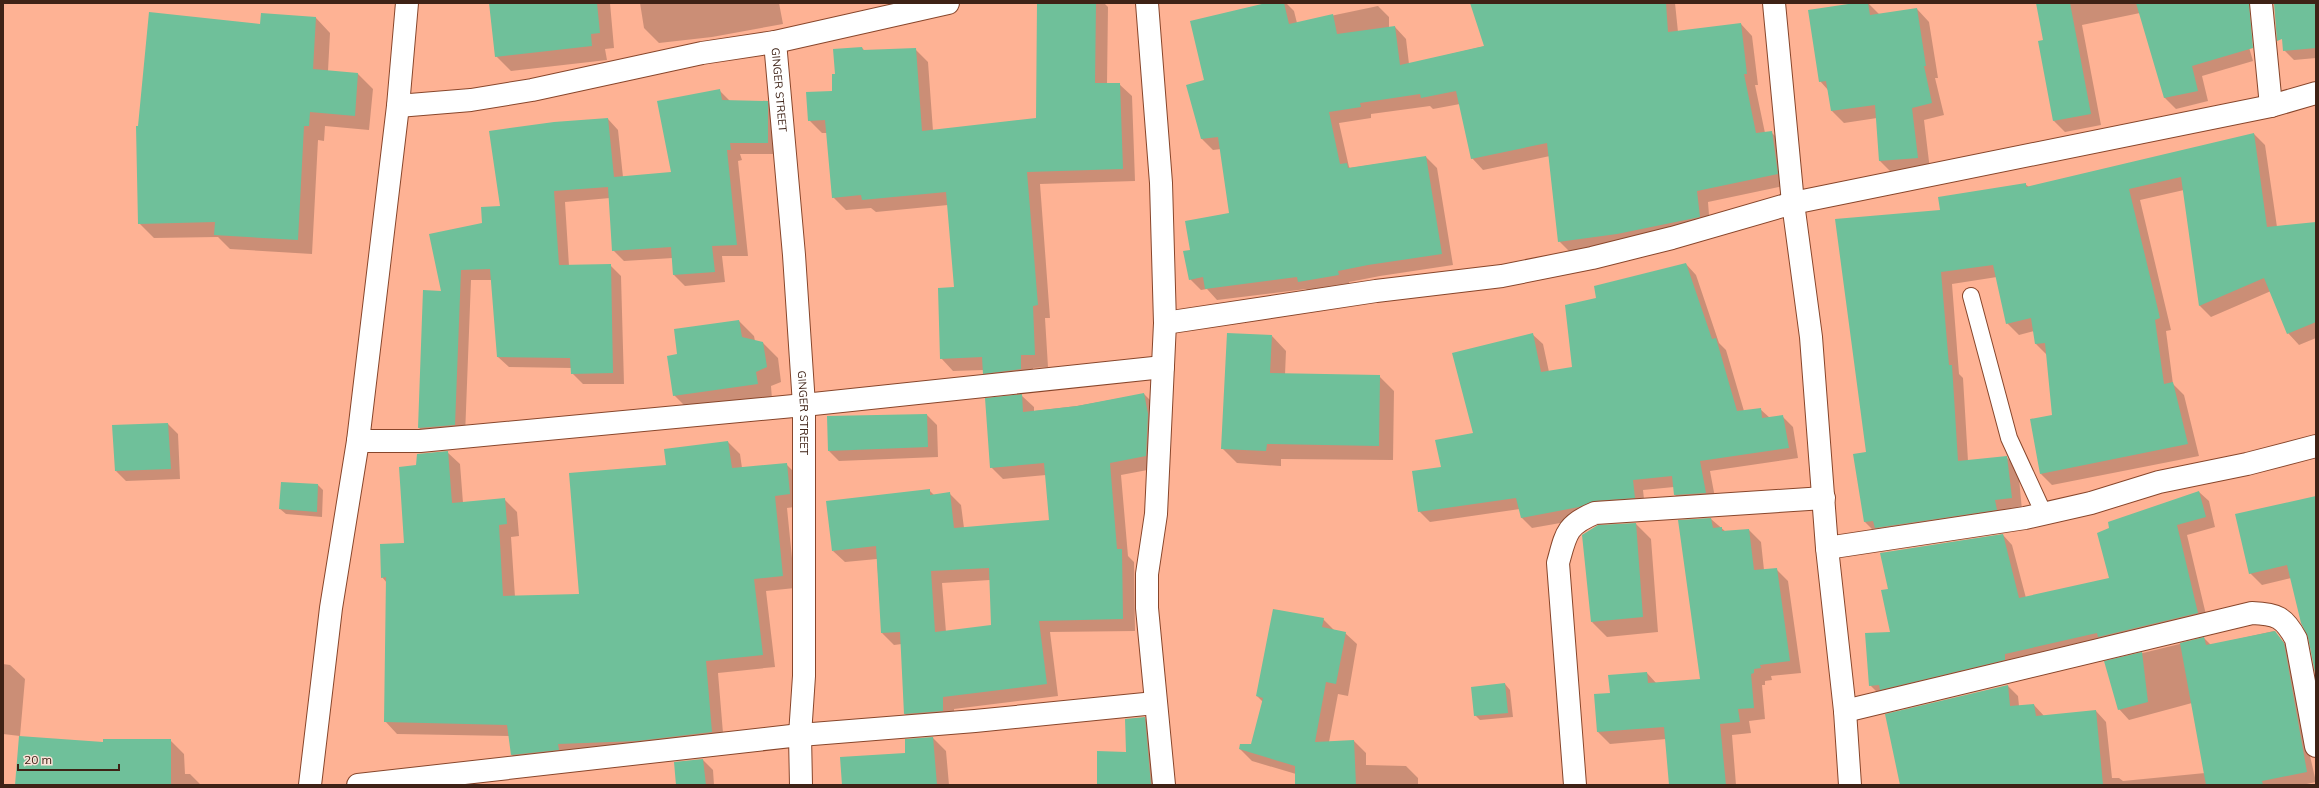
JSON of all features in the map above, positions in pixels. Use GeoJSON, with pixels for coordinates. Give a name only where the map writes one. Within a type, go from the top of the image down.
{"type":"FeatureCollection","features":[{"type":"Feature","properties":{"kind":"street"},"geometry":{"type":"LineString","coordinates":[[310,785],[331,608],[358,441],[398,106],[408,3]]}},
{"type":"Feature","properties":{"kind":"street"},"geometry":{"type":"LineString","coordinates":[[398,106],[471,100],[532,90],[702,53],[775,42],[948,3]]}},
{"type":"Feature","properties":{"kind":"street"},"geometry":{"type":"LineString","coordinates":[[1146,3],[1162,183],[1165,323],[1156,514],[1147,574],[1147,594],[1155,703],[1164,785]]}},
{"type":"Feature","properties":{"kind":"street"},"geometry":{"type":"LineString","coordinates":[[1774,3],[1793,203],[1811,337],[1827,548],[1850,785]]}},
{"type":"Feature","properties":{"kind":"street"},"geometry":{"type":"LineString","coordinates":[[2261,3],[2271,106]]}},
{"type":"Feature","properties":{"kind":"street","name":"GINGER STREET"},"geometry":{"type":"LineString","coordinates":[[775,42],[794,248],[804,405],[804,669],[800,736],[801,785]]}},
{"type":"Feature","properties":{"kind":"street"},"geometry":{"type":"LineString","coordinates":[[1165,323],[1376,291],[1502,276],[1592,258],[1672,238],[1793,203],[2271,106],[2316,92]]}},
{"type":"Feature","properties":{"kind":"street"},"geometry":{"type":"LineString","coordinates":[[358,441],[420,441],[804,405],[1163,367]]}},
{"type":"Feature","properties":{"kind":"street"},"geometry":{"type":"LineString","coordinates":[[1827,548],[2044,514],[2091,503],[2159,482],[2247,464],[2316,446]]}},
{"type":"Feature","properties":{"kind":"street"},"geometry":{"type":"LineString","coordinates":[[1575,785],[1558,563],[1565,538],[1576,521],[1595,513],[1824,498]]}},
{"type":"Feature","properties":{"kind":"street"},"geometry":{"type":"LineString","coordinates":[[1844,711],[2252,613],[2273,614],[2288,624],[2296,639],[2316,746]]}},
{"type":"Feature","properties":{"kind":"street"},"geometry":{"type":"LineString","coordinates":[[358,785],[800,736],[975,721],[1155,703]]}},
{"type":"Feature","properties":{"kind":"lane"},"geometry":{"type":"LineString","coordinates":[[1971,296],[2009,438],[2044,514]]}},
{"type":"Feature","properties":{"kind":"building"},"geometry":{"type":"Polygon","coordinates":[[[489,3],[597,3],[600,33],[591,34],[592,46],[495,57],[489,3]]]}},
{"type":"Feature","properties":{"kind":"building"},"geometry":{"type":"Polygon","coordinates":[[[1037,3],[1096,3],[1095,83],[1120,83],[1123,169],[1027,172],[1038,305],[1033,306],[1035,355],[1021,355],[1021,369],[983,374],[982,357],[940,359],[938,288],[954,287],[946,192],[862,200],[861,195],[832,198],[825,120],[808,121],[806,92],[832,91],[832,74],[835,74],[833,49],[862,47],[863,50],[916,48],[922,131],[1036,118],[1037,3]]]}},
{"type":"Feature","properties":{"kind":"building"},"geometry":{"type":"Polygon","coordinates":[[[1266,3],[1284,3],[1289,24],[1333,14],[1337,34],[1395,26],[1400,65],[1484,46],[1470,3],[1666,3],[1668,32],[1741,23],[1747,74],[1744,74],[1756,133],[1772,131],[1778,174],[1697,191],[1700,217],[1617,234],[1558,242],[1547,143],[1471,159],[1456,91],[1421,98],[1420,94],[1360,103],[1361,107],[1329,112],[1340,164],[1347,163],[1348,168],[1426,156],[1442,254],[1368,265],[1338,271],[1339,275],[1298,282],[1297,277],[1205,289],[1203,277],[1189,280],[1183,251],[1190,250],[1185,221],[1229,213],[1218,137],[1201,139],[1186,85],[1204,80],[1190,21],[1266,3]]]}},
{"type":"Feature","properties":{"kind":"building"},"geometry":{"type":"Polygon","coordinates":[[[1855,3],[1868,3],[1870,15],[1917,8],[1926,66],[1924,66],[1932,103],[1912,108],[1918,158],[1879,161],[1875,105],[1831,111],[1826,81],[1819,82],[1808,10],[1855,3]]]}},
{"type":"Feature","properties":{"kind":"building"},"geometry":{"type":"Polygon","coordinates":[[[2036,3],[2070,3],[2091,114],[2053,121],[2038,41],[2043,40],[2036,3]]]}},
{"type":"Feature","properties":{"kind":"building"},"geometry":{"type":"Polygon","coordinates":[[[2136,3],[2249,3],[2253,48],[2192,66],[2198,91],[2164,98],[2136,3]]]}},
{"type":"Feature","properties":{"kind":"building"},"geometry":{"type":"Polygon","coordinates":[[[2274,3],[2316,3],[2316,48],[2283,51],[2282,39],[2277,41],[2274,3]]]}},
{"type":"Feature","properties":{"kind":"building"},"geometry":{"type":"Polygon","coordinates":[[[149,12],[260,24],[261,13],[316,17],[313,69],[358,73],[355,116],[310,112],[309,126],[304,126],[298,240],[214,235],[215,222],[138,224],[136,126],[138,126],[149,12]]]}},
{"type":"Feature","properties":{"kind":"building"},"geometry":{"type":"Polygon","coordinates":[[[720,89],[722,100],[768,101],[768,143],[730,143],[731,150],[727,150],[737,245],[712,246],[715,272],[673,275],[671,247],[612,251],[608,187],[554,191],[559,265],[611,264],[613,373],[571,374],[570,358],[497,357],[490,269],[461,270],[455,425],[418,428],[423,290],[441,291],[429,234],[482,223],[481,207],[500,206],[489,131],[554,122],[608,118],[614,177],[671,172],[657,101],[720,89]]]}},
{"type":"Feature","properties":{"kind":"building"},"geometry":{"type":"Polygon","coordinates":[[[2254,133],[2267,227],[2316,222],[2316,322],[2287,334],[2264,278],[2199,306],[2181,177],[2129,189],[2160,318],[2155,320],[2164,384],[2173,382],[2188,444],[2040,474],[2030,419],[2052,415],[2045,343],[2035,344],[2031,318],[2006,324],[1993,265],[1941,272],[1949,365],[1952,365],[1958,461],[2007,456],[2012,498],[1995,500],[1997,510],[1875,528],[1873,521],[1864,522],[1853,454],[1866,452],[1835,219],[1940,210],[1938,197],[2026,183],[2026,187],[2254,133]]]}},
{"type":"Feature","properties":{"kind":"building"},"geometry":{"type":"Polygon","coordinates":[[[1686,263],[1712,339],[1716,338],[1737,411],[1761,408],[1762,418],[1783,415],[1789,448],[1700,461],[1706,493],[1674,495],[1672,476],[1633,480],[1635,498],[1594,501],[1579,507],[1521,518],[1516,498],[1418,512],[1412,471],[1441,467],[1435,440],[1473,433],[1452,353],[1533,333],[1541,372],[1572,367],[1565,305],[1596,298],[1594,286],[1686,263]]]}},
{"type":"Feature","properties":{"kind":"building"},"geometry":{"type":"Polygon","coordinates":[[[739,320],[742,337],[763,342],[767,367],[756,372],[758,384],[673,396],[667,356],[677,354],[674,329],[739,320]]]}},
{"type":"Feature","properties":{"kind":"building"},"geometry":{"type":"Polygon","coordinates":[[[1227,333],[1272,335],[1270,373],[1380,375],[1379,446],[1267,444],[1266,451],[1221,449],[1227,333]]]}},
{"type":"Feature","properties":{"kind":"building"},"geometry":{"type":"Polygon","coordinates":[[[1144,393],[1148,414],[1146,456],[1110,463],[1117,549],[1122,549],[1123,619],[1039,621],[1047,684],[943,697],[943,711],[904,714],[900,632],[881,633],[876,546],[832,551],[826,501],[930,489],[930,495],[950,492],[954,528],[1049,520],[1044,463],[990,468],[985,398],[1022,394],[1023,412],[1077,406],[1144,393]],[[989,568],[931,571],[935,632],[991,625],[989,568]]]}},
{"type":"Feature","properties":{"kind":"building"},"geometry":{"type":"Polygon","coordinates":[[[927,414],[928,447],[828,451],[827,416],[927,414]]]}},
{"type":"Feature","properties":{"kind":"building"},"geometry":{"type":"Polygon","coordinates":[[[168,423],[171,469],[115,471],[112,425],[168,423]]]}},
{"type":"Feature","properties":{"kind":"building"},"geometry":{"type":"Polygon","coordinates":[[[728,441],[732,468],[787,463],[790,494],[775,496],[783,576],[754,579],[763,655],[706,661],[712,732],[637,741],[558,744],[559,750],[511,755],[507,725],[384,722],[386,577],[381,578],[380,544],[404,543],[399,467],[416,465],[417,454],[448,451],[452,503],[505,498],[507,524],[499,525],[503,596],[579,594],[569,473],[666,465],[664,449],[728,441]]]}},
{"type":"Feature","properties":{"kind":"building"},"geometry":{"type":"Polygon","coordinates":[[[281,482],[318,484],[317,512],[279,509],[281,482]]]}},
{"type":"Feature","properties":{"kind":"building"},"geometry":{"type":"Polygon","coordinates":[[[2199,491],[2206,517],[2177,525],[2198,613],[2098,637],[2097,633],[2005,654],[2005,660],[1880,690],[1879,685],[1869,686],[1865,633],[1890,632],[1881,590],[1888,589],[1880,553],[2003,534],[2019,598],[2109,578],[2097,533],[2109,528],[2108,522],[2199,491]]]}},
{"type":"Feature","properties":{"kind":"building"},"geometry":{"type":"Polygon","coordinates":[[[2316,496],[2316,678],[2308,637],[2301,623],[2287,565],[2249,574],[2235,514],[2316,496]]]}},
{"type":"Feature","properties":{"kind":"building"},"geometry":{"type":"Polygon","coordinates":[[[1711,518],[1713,528],[1722,527],[1722,531],[1749,529],[1754,570],[1777,568],[1790,661],[1760,665],[1761,668],[1754,669],[1754,673],[1751,674],[1754,708],[1738,709],[1740,722],[1720,724],[1726,785],[1669,785],[1664,727],[1597,732],[1594,694],[1610,693],[1608,675],[1647,672],[1648,683],[1700,679],[1678,520],[1711,518]]]}},
{"type":"Feature","properties":{"kind":"building"},"geometry":{"type":"Polygon","coordinates":[[[1636,523],[1643,617],[1591,622],[1582,535],[1598,525],[1636,523]]]}},
{"type":"Feature","properties":{"kind":"building"},"geometry":{"type":"Polygon","coordinates":[[[1273,609],[1324,618],[1322,627],[1346,632],[1336,684],[1326,682],[1315,742],[1354,740],[1356,785],[1295,785],[1295,766],[1239,749],[1240,744],[1251,744],[1263,698],[1256,696],[1273,609]]]}},
{"type":"Feature","properties":{"kind":"building"},"geometry":{"type":"Polygon","coordinates":[[[2275,631],[2284,643],[2307,772],[2262,781],[2263,785],[2206,785],[2180,643],[2204,637],[2206,645],[2275,631]]]}},
{"type":"Feature","properties":{"kind":"building"},"geometry":{"type":"Polygon","coordinates":[[[2142,652],[2148,702],[2118,710],[2104,661],[2142,652]]]}},
{"type":"Feature","properties":{"kind":"building"},"geometry":{"type":"Polygon","coordinates":[[[1505,683],[1508,713],[1474,716],[1471,687],[1505,683]]]}},
{"type":"Feature","properties":{"kind":"building"},"geometry":{"type":"Polygon","coordinates":[[[2008,685],[2010,706],[2034,704],[2036,716],[2096,710],[2103,785],[1900,785],[1885,714],[2008,685]]]}},
{"type":"Feature","properties":{"kind":"building"},"geometry":{"type":"Polygon","coordinates":[[[1145,717],[1151,785],[1097,784],[1097,751],[1126,752],[1125,719],[1145,717]]]}},
{"type":"Feature","properties":{"kind":"building"},"geometry":{"type":"Polygon","coordinates":[[[19,736],[103,742],[103,739],[171,739],[171,785],[15,785],[19,736]]]}},
{"type":"Feature","properties":{"kind":"building"},"geometry":{"type":"Polygon","coordinates":[[[933,737],[937,785],[842,785],[840,757],[905,753],[905,739],[933,737]]]}},
{"type":"Feature","properties":{"kind":"building"},"geometry":{"type":"Polygon","coordinates":[[[703,759],[706,785],[676,785],[674,762],[703,759]]]}}]}
